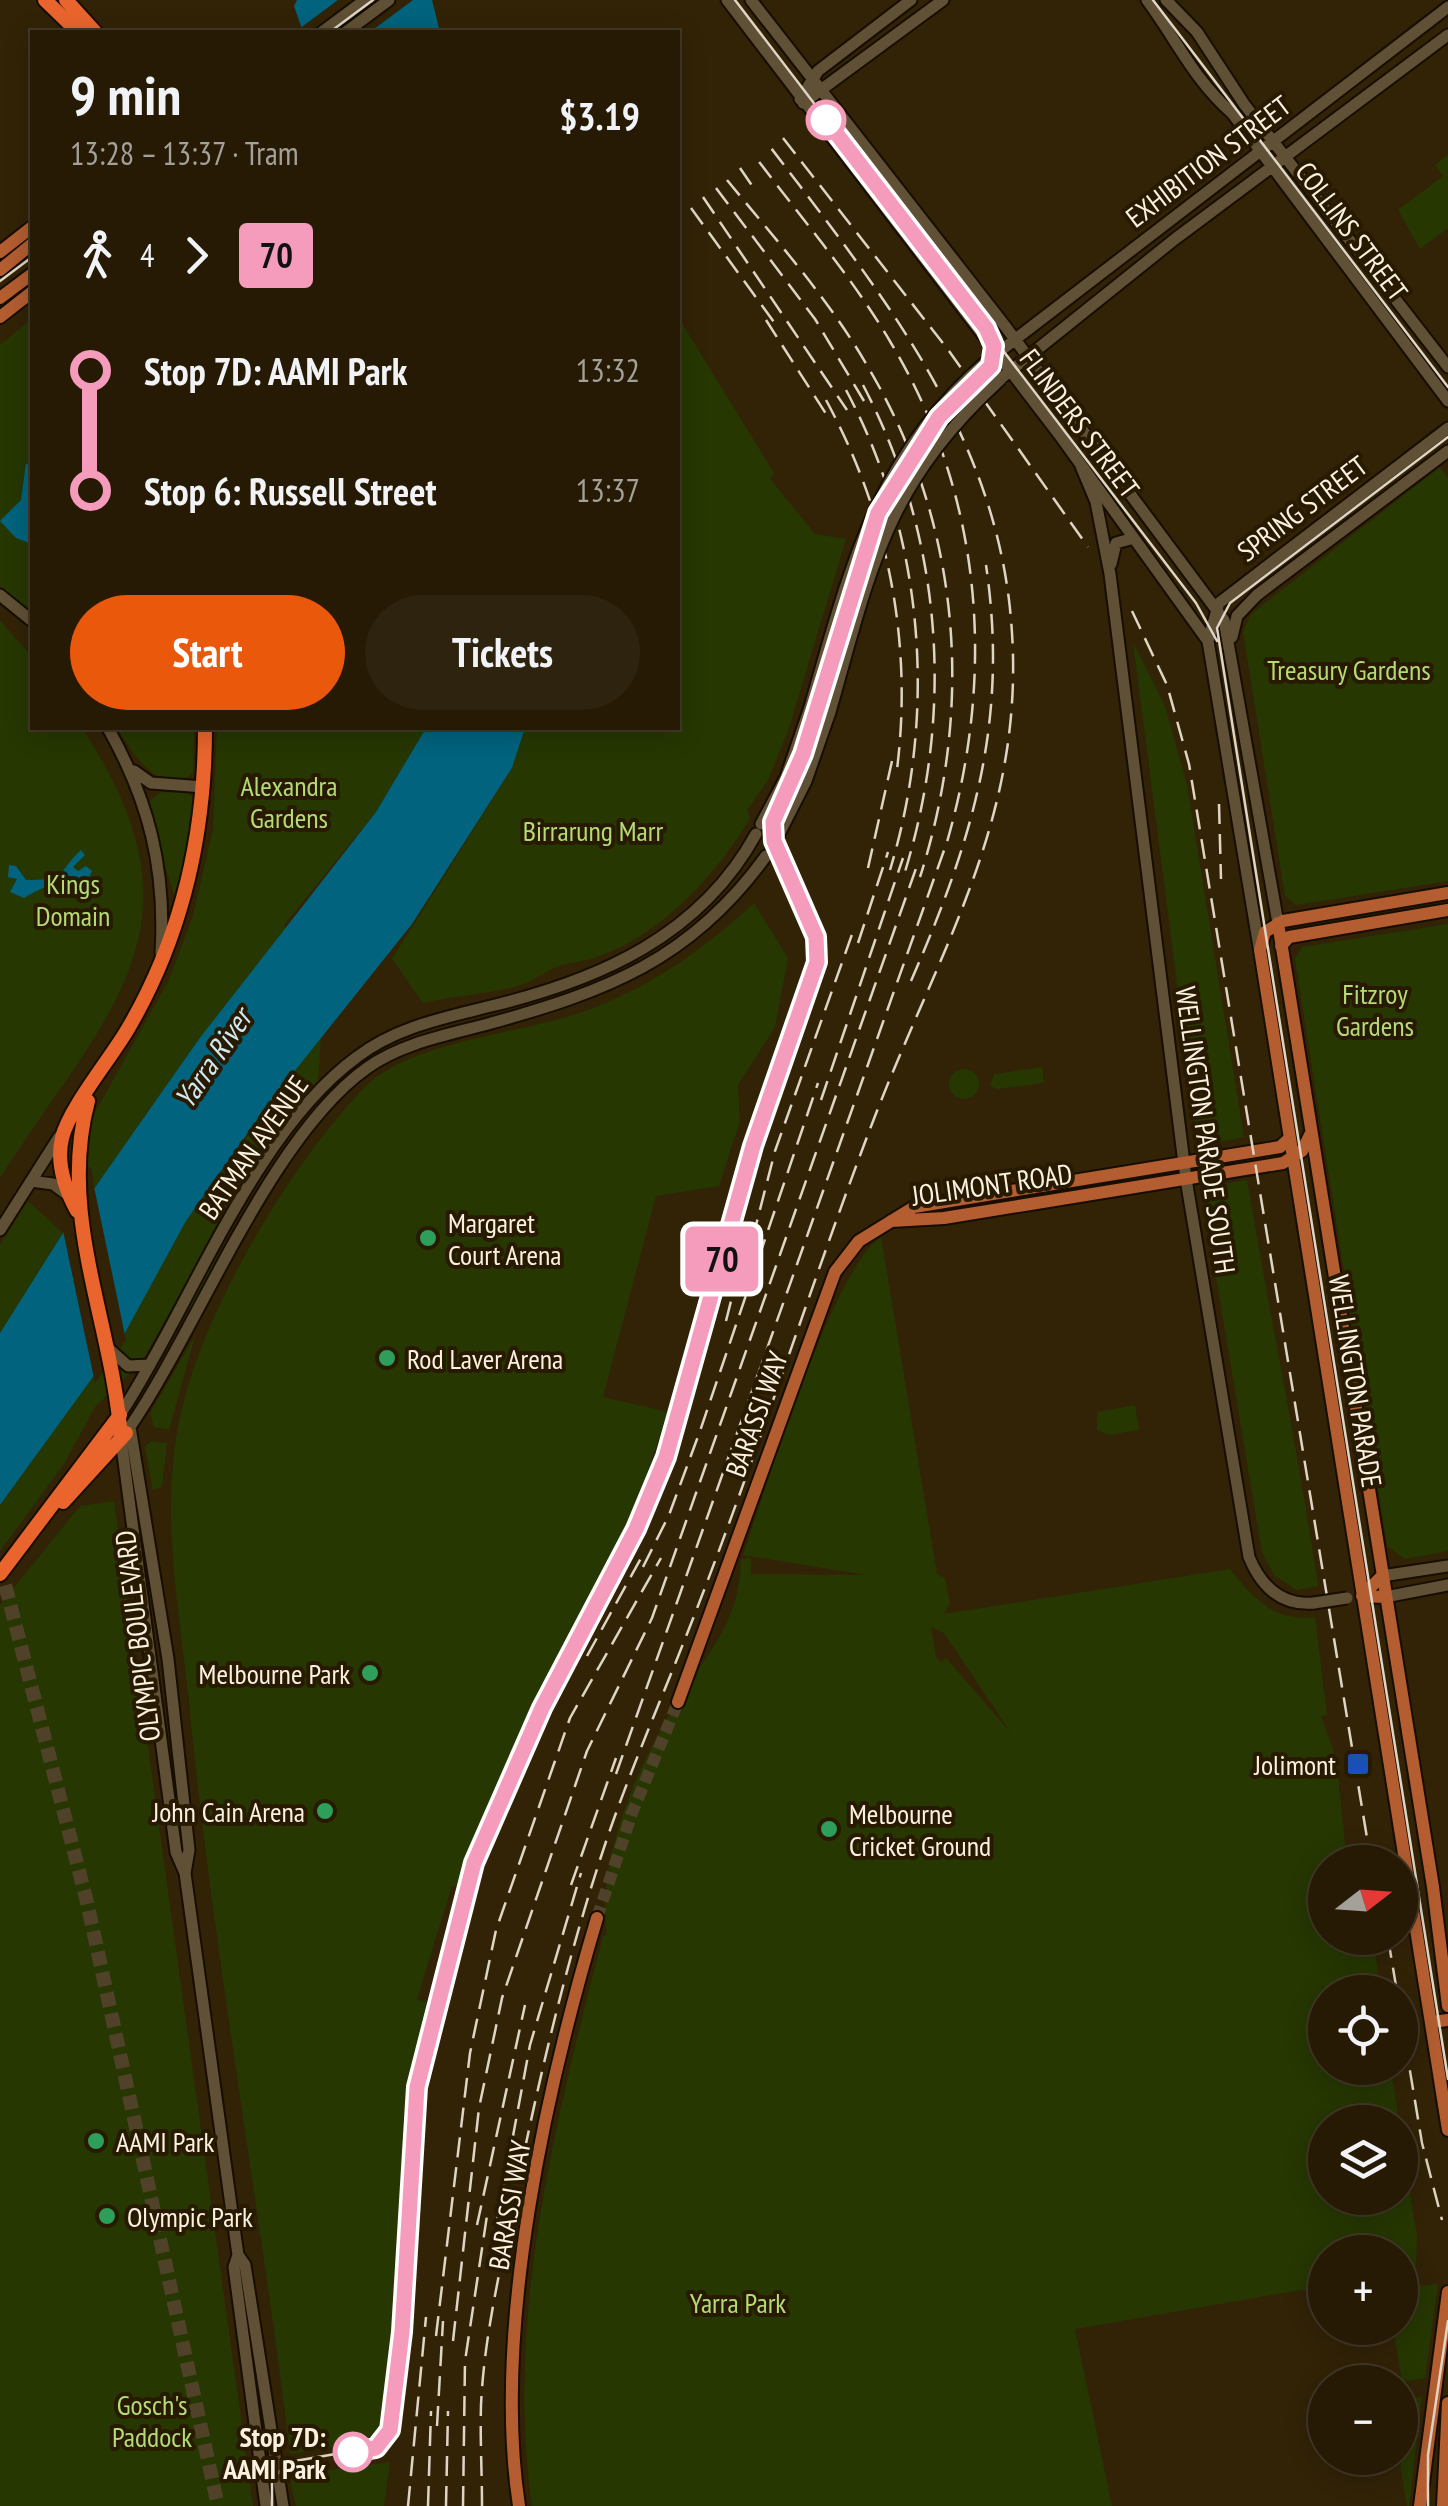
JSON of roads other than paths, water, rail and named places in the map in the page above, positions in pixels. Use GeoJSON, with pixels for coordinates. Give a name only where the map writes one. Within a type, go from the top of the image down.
{"type":"FeatureCollection","features":[{"type":"Feature","properties":{"kind":"highway"},"geometry":{"type":"LineString","coordinates":[[45,0],[76,30]]}},
{"type":"Feature","properties":{"kind":"highway"},"geometry":{"type":"LineString","coordinates":[[66,0],[94,30]]}},
{"type":"Feature","properties":{"kind":"highway"},"geometry":{"type":"LineString","coordinates":[[68,1120],[130,1026],[160,962],[190,878],[204,787],[205,730]]}},
{"type":"Feature","properties":{"kind":"highway","name":"OLYMPIC BOULEVARD"},"geometry":{"type":"LineString","coordinates":[[74,1201],[77,1143],[90,1090]]}},
{"type":"Feature","properties":{"kind":"highway","name":"OLYMPIC BOULEVARD"},"geometry":{"type":"LineString","coordinates":[[68,1120],[60,1156],[107,1346],[116,1366],[122,1418]]}},
{"type":"Feature","properties":{"kind":"highway","name":"BATMAN AVENUE"},"geometry":{"type":"LineString","coordinates":[[44,1519],[122,1418]]}},
{"type":"Feature","properties":{"kind":"highway","name":"BATMAN AVENUE"},"geometry":{"type":"LineString","coordinates":[[0,1574],[122,1418]]}},
{"type":"Feature","properties":{"kind":"main road"},"geometry":{"type":"LineString","coordinates":[[0,252],[30,229]]}},
{"type":"Feature","properties":{"kind":"main road"},"geometry":{"type":"LineString","coordinates":[[0,270],[30,246]]}},
{"type":"Feature","properties":{"kind":"main road"},"geometry":{"type":"LineString","coordinates":[[0,298],[30,276]]}},
{"type":"Feature","properties":{"kind":"main road"},"geometry":{"type":"LineString","coordinates":[[0,317],[30,294]]}},
{"type":"Feature","properties":{"kind":"main road"},"geometry":{"type":"LineString","coordinates":[[1260,951],[1265,932],[1278,923],[1448,893]]}},
{"type":"Feature","properties":{"kind":"main road"},"geometry":{"type":"LineString","coordinates":[[1282,946],[1289,937],[1448,910]]}},
{"type":"Feature","properties":{"kind":"main road","name":"WELLINGTON PARADE"},"geometry":{"type":"LineString","coordinates":[[1278,923],[1448,2006]]}},
{"type":"Feature","properties":{"kind":"main road","name":"WELLINGTON PARADE"},"geometry":{"type":"LineString","coordinates":[[1260,951],[1354,1597],[1400,1845]]}},
{"type":"Feature","properties":{"kind":"main road"},"geometry":{"type":"LineString","coordinates":[[1293,1158],[1306,1146],[1310,1130]]}},
{"type":"Feature","properties":{"kind":"main road","name":"JOLIMONT ROAD"},"geometry":{"type":"LineString","coordinates":[[892,1221],[914,1206],[1280,1147],[1290,1138]]}},
{"type":"Feature","properties":{"kind":"main road","name":"JOLIMONT ROAD"},"geometry":{"type":"LineString","coordinates":[[892,1221],[982,1212],[1293,1158]]}},
{"type":"Feature","properties":{"kind":"main road"},"geometry":{"type":"LineString","coordinates":[[979,1196],[982,1212]]}},
{"type":"Feature","properties":{"kind":"main road","name":"BARASSI WAY"},"geometry":{"type":"LineString","coordinates":[[678,1702],[835,1272],[852,1247],[892,1221]]}},
{"type":"Feature","properties":{"kind":"main road"},"geometry":{"type":"LineString","coordinates":[[1354,1597],[1382,1576]]}},
{"type":"Feature","properties":{"kind":"main road"},"geometry":{"type":"LineString","coordinates":[[1354,1597],[1385,1597]]}},
{"type":"Feature","properties":{"kind":"main road"},"geometry":{"type":"LineString","coordinates":[[1418,1905],[1434,1902]]}},
{"type":"Feature","properties":{"kind":"main road","name":"BARASSI WAY"},"geometry":{"type":"LineString","coordinates":[[518,2506],[510,2434],[523,2265],[566,2027],[597,1918]]}},
{"type":"Feature","properties":{"kind":"main road"},"geometry":{"type":"LineString","coordinates":[[1418,1923],[1436,1920]]}},
{"type":"Feature","properties":{"kind":"main road","name":"WELLINGTON PARADE"},"geometry":{"type":"LineString","coordinates":[[1418,1946],[1448,2130]]}},
{"type":"Feature","properties":{"kind":"main road"},"geometry":{"type":"LineString","coordinates":[[1432,2022],[1448,2020]]}},
{"type":"Feature","properties":{"kind":"main road"},"geometry":{"type":"LineString","coordinates":[[1420,2506],[1441,2384],[1448,2292]]}},
{"type":"Feature","properties":{"kind":"main road"},"geometry":{"type":"LineString","coordinates":[[1443,2506],[1448,2404]]}},
{"type":"Feature","properties":{"kind":"street"},"geometry":{"type":"LineString","coordinates":[[325,30],[365,0]]}},
{"type":"Feature","properties":{"kind":"street"},"geometry":{"type":"LineString","coordinates":[[349,30],[389,0]]}},
{"type":"Feature","properties":{"kind":"street","name":"FLINDERS STREET"},"geometry":{"type":"LineString","coordinates":[[727,0],[992,357],[1081,466],[1208,641]]}},
{"type":"Feature","properties":{"kind":"street","name":"FLINDERS STREET"},"geometry":{"type":"LineString","coordinates":[[750,0],[1216,606]]}},
{"type":"Feature","properties":{"kind":"street"},"geometry":{"type":"LineString","coordinates":[[801,101],[840,78],[943,0]]}},
{"type":"Feature","properties":{"kind":"street","name":"COLLINS STREET"},"geometry":{"type":"LineString","coordinates":[[1147,0],[1204,86],[1262,152],[1447,400]]}},
{"type":"Feature","properties":{"kind":"street","name":"COLLINS STREET"},"geometry":{"type":"LineString","coordinates":[[1166,0],[1197,32],[1274,142],[1448,367]]}},
{"type":"Feature","properties":{"kind":"street"},"geometry":{"type":"LineString","coordinates":[[801,101],[811,80],[828,63],[906,4],[912,23]]}},
{"type":"Feature","properties":{"kind":"street","name":"EXHIBITION STREET"},"geometry":{"type":"LineString","coordinates":[[992,357],[1448,7]]}},
{"type":"Feature","properties":{"kind":"street","name":"EXHIBITION STREET"},"geometry":{"type":"LineString","coordinates":[[1005,374],[1202,219],[1448,35]]}},
{"type":"Feature","properties":{"kind":"street"},"geometry":{"type":"LineString","coordinates":[[828,63],[840,78]]}},
{"type":"Feature","properties":{"kind":"street"},"geometry":{"type":"LineString","coordinates":[[1192,205],[1202,219]]}},
{"type":"Feature","properties":{"kind":"street"},"geometry":{"type":"LineString","coordinates":[[1166,226],[1176,239]]}},
{"type":"Feature","properties":{"kind":"street"},"geometry":{"type":"LineString","coordinates":[[1090,283],[1100,298]]}},
{"type":"Feature","properties":{"kind":"street","name":"BATMAN AVENUE"},"geometry":{"type":"LineString","coordinates":[[122,1418],[174,1318],[292,1126],[338,1072],[390,1036],[420,1024],[556,990],[623,963],[680,924],[737,864],[786,777],[848,571],[874,506],[928,421],[992,357]]}},
{"type":"Feature","properties":{"kind":"street","name":"BATMAN AVENUE"},"geometry":{"type":"LineString","coordinates":[[122,1418],[195,1318],[226,1257],[317,1118],[353,1079],[397,1051],[613,985],[688,940],[749,880],[769,852],[806,781],[873,562],[891,516],[937,446],[1005,374]]}},
{"type":"Feature","properties":{"kind":"street","name":"SPRING STREET"},"geometry":{"type":"LineString","coordinates":[[1216,606],[1448,428]]}},
{"type":"Feature","properties":{"kind":"street","name":"SPRING STREET"},"geometry":{"type":"LineString","coordinates":[[1232,656],[1233,625],[1243,607],[1448,450]]}},
{"type":"Feature","properties":{"kind":"street","name":"WELLINGTON PARADE SOUTH"},"geometry":{"type":"LineString","coordinates":[[1081,466],[1096,502],[1110,574],[1186,1179],[1249,1557],[1260,1579],[1274,1594],[1298,1604],[1354,1597]]}},
{"type":"Feature","properties":{"kind":"street"},"geometry":{"type":"LineString","coordinates":[[1110,574],[1116,543],[1134,538]]}},
{"type":"Feature","properties":{"kind":"street"},"geometry":{"type":"LineString","coordinates":[[0,595],[30,619]]}},
{"type":"Feature","properties":{"kind":"street"},"geometry":{"type":"LineString","coordinates":[[1208,641],[1216,606]]}},
{"type":"Feature","properties":{"kind":"street","name":"WELLINGTON PARADE"},"geometry":{"type":"LineString","coordinates":[[1216,606],[1227,627],[1278,923]]}},
{"type":"Feature","properties":{"kind":"street","name":"WELLINGTON PARADE"},"geometry":{"type":"LineString","coordinates":[[1208,641],[1260,951]]}},
{"type":"Feature","properties":{"kind":"street"},"geometry":{"type":"LineString","coordinates":[[109,730],[144,812],[164,885],[160,962]]}},
{"type":"Feature","properties":{"kind":"street"},"geometry":{"type":"LineString","coordinates":[[127,765],[141,779],[163,785],[204,787]]}},
{"type":"Feature","properties":{"kind":"street"},"geometry":{"type":"LineString","coordinates":[[144,812],[148,795],[163,785]]}},
{"type":"Feature","properties":{"kind":"street"},"geometry":{"type":"LineString","coordinates":[[737,864],[749,880]]}},
{"type":"Feature","properties":{"kind":"street"},"geometry":{"type":"LineString","coordinates":[[390,1036],[397,1051]]}},
{"type":"Feature","properties":{"kind":"street"},"geometry":{"type":"LineString","coordinates":[[0,1230],[68,1120]]}},
{"type":"Feature","properties":{"kind":"street"},"geometry":{"type":"LineString","coordinates":[[31,1182],[53,1184],[74,1201]]}},
{"type":"Feature","properties":{"kind":"street"},"geometry":{"type":"LineString","coordinates":[[174,1318],[195,1318]]}},
{"type":"Feature","properties":{"kind":"street"},"geometry":{"type":"LineString","coordinates":[[116,1366],[150,1364]]}},
{"type":"Feature","properties":{"kind":"street","name":"OLYMPIC BOULEVARD"},"geometry":{"type":"LineString","coordinates":[[122,1418],[146,1509],[170,1678],[188,1850],[185,1873],[238,2256],[234,2267],[269,2506]]}},
{"type":"Feature","properties":{"kind":"street","name":"OLYMPIC BOULEVARD"},"geometry":{"type":"LineString","coordinates":[[122,1418],[158,1724],[176,1852],[185,1873]]}},
{"type":"Feature","properties":{"kind":"street"},"geometry":{"type":"LineString","coordinates":[[131,1518],[146,1509]]}},
{"type":"Feature","properties":{"kind":"street"},"geometry":{"type":"LineString","coordinates":[[1382,1576],[1448,1566]]}},
{"type":"Feature","properties":{"kind":"street"},"geometry":{"type":"LineString","coordinates":[[1385,1597],[1448,1586]]}},
{"type":"Feature","properties":{"kind":"street"},"geometry":{"type":"LineString","coordinates":[[153,1678],[170,1678]]}},
{"type":"Feature","properties":{"kind":"street"},"geometry":{"type":"LineString","coordinates":[[158,1724],[173,1722]]}},
{"type":"Feature","properties":{"kind":"street","name":"OLYMPIC BOULEVARD"},"geometry":{"type":"LineString","coordinates":[[238,2256],[245,2265],[284,2503]]}},
{"type":"Feature","properties":{"kind":"water"},"geometry":{"type":"Polygon","coordinates":[[[297,0],[432,0],[440,30],[302,30],[294,6],[297,0]]]}},
{"type":"Feature","properties":{"kind":"water"},"geometry":{"type":"Polygon","coordinates":[[[26,463],[30,466],[30,543],[16,538],[0,521],[21,500],[26,463]]]}},
{"type":"Feature","properties":{"kind":"water","name":"Yarra River"},"geometry":{"type":"Polygon","coordinates":[[[425,730],[524,730],[512,768],[412,924],[266,1107],[186,1221],[125,1333],[0,1505],[0,1333],[63,1233],[199,1039],[376,812],[425,730]]]}},
{"type":"Feature","properties":{"kind":"water"},"geometry":{"type":"Polygon","coordinates":[[[81,850],[85,855],[73,867],[78,871],[86,866],[92,871],[87,882],[54,884],[24,898],[10,892],[17,879],[8,877],[9,865],[16,866],[26,880],[50,879],[60,874],[81,850]]]}},
{"type":"Feature","properties":{"kind":"tunnel"},"geometry":{"type":"LineString","coordinates":[[0,1565],[87,1902],[218,2506]]}},
{"type":"Feature","properties":{"kind":"tunnel"},"geometry":{"type":"LineString","coordinates":[[597,1918],[632,1813],[678,1702]]}},
{"type":"Feature","properties":{"kind":"tram line"},"geometry":{"type":"LineString","coordinates":[[333,30],[373,0]]}},
{"type":"Feature","properties":{"kind":"tram line"},"geometry":{"type":"LineString","coordinates":[[735,0],[1196,603],[1217,641]]}},
{"type":"Feature","properties":{"kind":"tram line"},"geometry":{"type":"LineString","coordinates":[[1153,0],[1448,387]]}},
{"type":"Feature","properties":{"kind":"tram line","name":"70"},"geometry":{"type":"LineString","coordinates":[[353,2452],[376,2448],[390,2430],[402,2332],[417,2087],[426,2038],[474,1863],[542,1708],[646,1509],[666,1457],[753,1146],[817,962],[816,937],[774,841],[773,822],[803,754],[859,561],[878,513],[913,452],[939,417],[986,372],[994,358],[994,342],[986,328],[826,120]]}},
{"type":"Feature","properties":{"kind":"tram line"},"geometry":{"type":"LineString","coordinates":[[0,281],[30,258]]}},
{"type":"Feature","properties":{"kind":"tram line"},"geometry":{"type":"LineString","coordinates":[[801,902],[772,826],[775,814],[809,734],[876,522],[919,443],[991,365],[992,336]]}},
{"type":"Feature","properties":{"kind":"tram line"},"geometry":{"type":"LineString","coordinates":[[1448,437],[1230,603],[1217,628],[1448,2079]]}},
{"type":"Feature","properties":{"kind":"tram line"},"geometry":{"type":"LineString","coordinates":[[272,2506],[272,2479],[289,2462],[376,2447],[390,2430],[402,2332],[417,2087],[475,1863],[542,1707],[636,1529],[666,1457],[753,1146],[814,970]]}},
{"type":"Feature","properties":{"kind":"tram line"},"geometry":{"type":"LineString","coordinates":[[1428,2506],[1428,2455],[1448,2321]]}},
{"type":"Feature","properties":{"kind":"railway"},"geometry":{"type":"LineString","coordinates":[[783,138],[949,351],[1088,547]]}},
{"type":"Feature","properties":{"kind":"railway"},"geometry":{"type":"LineString","coordinates":[[482,2506],[481,2405],[489,2330],[533,2110],[581,1921],[621,1800],[717,1555],[870,1129],[975,874],[1008,745],[1013,675],[1009,600],[997,535],[977,474],[952,415],[887,305],[771,148]]}},
{"type":"Feature","properties":{"kind":"railway"},"geometry":{"type":"LineString","coordinates":[[616,1774],[947,842],[972,714],[972,586],[962,524],[945,462],[922,402],[876,319],[757,159]]}},
{"type":"Feature","properties":{"kind":"railway"},"geometry":{"type":"LineString","coordinates":[[740,168],[755,190]]}},
{"type":"Feature","properties":{"kind":"railway"},"geometry":{"type":"LineString","coordinates":[[727,180],[801,270],[853,342],[899,427],[923,489],[940,552],[949,616],[952,681],[948,747],[920,877]]}},
{"type":"Feature","properties":{"kind":"railway"},"geometry":{"type":"LineString","coordinates":[[716,188],[815,319],[864,401]]}},
{"type":"Feature","properties":{"kind":"railway"},"geometry":{"type":"LineString","coordinates":[[703,197],[847,410]]}},
{"type":"Feature","properties":{"kind":"railway"},"geometry":{"type":"LineString","coordinates":[[691,208],[779,329]]}},
{"type":"Feature","properties":{"kind":"railway"},"geometry":{"type":"LineString","coordinates":[[766,320],[828,417]]}},
{"type":"Feature","properties":{"kind":"railway"},"geometry":{"type":"LineString","coordinates":[[863,385],[890,443],[910,503],[925,564],[933,626],[935,688],[930,751],[904,875]]}},
{"type":"Feature","properties":{"kind":"railway"},"geometry":{"type":"LineString","coordinates":[[846,390],[893,504],[907,564],[915,626],[918,687],[914,749],[905,810],[890,870]]}},
{"type":"Feature","properties":{"kind":"railway"},"geometry":{"type":"LineString","coordinates":[[826,400],[866,489],[891,583],[902,679],[896,777]]}},
{"type":"Feature","properties":{"kind":"railway"},"geometry":{"type":"LineString","coordinates":[[911,981],[952,878],[980,778],[993,676],[986,565]]}},
{"type":"Feature","properties":{"kind":"railway"},"geometry":{"type":"LineString","coordinates":[[1132,611],[1167,685],[1189,764],[1368,1845]]}},
{"type":"Feature","properties":{"kind":"railway"},"geometry":{"type":"LineString","coordinates":[[868,868],[892,761]]}},
{"type":"Feature","properties":{"kind":"railway"},"geometry":{"type":"LineString","coordinates":[[1219,804],[1221,879]]}},
{"type":"Feature","properties":{"kind":"railway"},"geometry":{"type":"LineString","coordinates":[[858,943],[888,852]]}},
{"type":"Feature","properties":{"kind":"railway"},"geometry":{"type":"LineString","coordinates":[[821,1100],[903,858]]}},
{"type":"Feature","properties":{"kind":"railway"},"geometry":{"type":"LineString","coordinates":[[453,2341],[479,2108],[502,1998],[587,1751],[652,1618],[919,860]]}},
{"type":"Feature","properties":{"kind":"railway"},"geometry":{"type":"LineString","coordinates":[[745,1268],[775,1151],[855,926]]}},
{"type":"Feature","properties":{"kind":"railway"},"geometry":{"type":"LineString","coordinates":[[643,1567],[669,1515],[700,1431],[818,1083]]}},
{"type":"Feature","properties":{"kind":"railway"},"geometry":{"type":"LineString","coordinates":[[726,1321],[743,1253]]}},
{"type":"Feature","properties":{"kind":"railway"},"geometry":{"type":"LineString","coordinates":[[587,1656],[645,1551]]}},
{"type":"Feature","properties":{"kind":"railway"},"geometry":{"type":"LineString","coordinates":[[436,2336],[470,2053],[496,1930],[570,1718],[661,1558]]}},
{"type":"Feature","properties":{"kind":"railway"},"geometry":{"type":"LineString","coordinates":[[571,1885],[616,1758]]}},
{"type":"Feature","properties":{"kind":"railway"},"geometry":{"type":"LineString","coordinates":[[496,2227],[530,2045],[581,1873]]}},
{"type":"Feature","properties":{"kind":"railway"},"geometry":{"type":"LineString","coordinates":[[1391,1955],[1394,1975]]}},
{"type":"Feature","properties":{"kind":"railway"},"geometry":{"type":"LineString","coordinates":[[477,2225],[525,2005]]}},
{"type":"Feature","properties":{"kind":"railway"},"geometry":{"type":"LineString","coordinates":[[1412,2085],[1422,2143],[1442,2220]]}},
{"type":"Feature","properties":{"kind":"railway"},"geometry":{"type":"LineString","coordinates":[[463,2506],[465,2361],[488,2209]]}},
{"type":"Feature","properties":{"kind":"railway"},"geometry":{"type":"LineString","coordinates":[[408,2506],[426,2317]]}},
{"type":"Feature","properties":{"kind":"railway"},"geometry":{"type":"LineString","coordinates":[[437,2426],[443,2321]]}},
{"type":"Feature","properties":{"kind":"railway"},"geometry":{"type":"LineString","coordinates":[[428,2506],[431,2411]]}},
{"type":"Feature","properties":{"kind":"railway"},"geometry":{"type":"LineString","coordinates":[[446,2506],[448,2411]]}},
{"type":"Feature","properties":{"kind":"place","name":"Margaret Court Arena"},"geometry":{"type":"Point","coordinates":[428,1238]}},
{"type":"Feature","properties":{"kind":"place","name":"Rod Laver Arena"},"geometry":{"type":"Point","coordinates":[387,1358]}},
{"type":"Feature","properties":{"kind":"place","name":"Melbourne Park"},"geometry":{"type":"Point","coordinates":[370,1673]}},
{"type":"Feature","properties":{"kind":"place","name":"Jolimont"},"geometry":{"type":"Point","coordinates":[1358,1764]}},
{"type":"Feature","properties":{"kind":"place","name":"John Cain Arena"},"geometry":{"type":"Point","coordinates":[325,1811]}},
{"type":"Feature","properties":{"kind":"place","name":"Melbourne Cricket Ground"},"geometry":{"type":"Point","coordinates":[829,1829]}},
{"type":"Feature","properties":{"kind":"place","name":"AAMI Park"},"geometry":{"type":"Point","coordinates":[96,2141]}},
{"type":"Feature","properties":{"kind":"place","name":"Olympic Park"},"geometry":{"type":"Point","coordinates":[107,2216]}},
{"type":"Feature","properties":{"kind":"place","name":"Stop 7D: AAMI Park"},"geometry":{"type":"Point","coordinates":[353,2452]}},
{"type":"Feature","properties":{"kind":"park label","name":"Treasury Gardens"},"geometry":{"type":"Point","coordinates":[1349,669]}},
{"type":"Feature","properties":{"kind":"park label","name":"Alexandra Gardens"},"geometry":{"type":"Point","coordinates":[289,801]}},
{"type":"Feature","properties":{"kind":"park label","name":"Birrarung Marr"},"geometry":{"type":"Point","coordinates":[593,830]}},
{"type":"Feature","properties":{"kind":"park label","name":"Kings Domain"},"geometry":{"type":"Point","coordinates":[73,899]}},
{"type":"Feature","properties":{"kind":"park label","name":"Fitzroy Gardens"},"geometry":{"type":"Point","coordinates":[1375,1009]}},
{"type":"Feature","properties":{"kind":"park label","name":"Yarra Park"},"geometry":{"type":"Point","coordinates":[738,2302]}},
{"type":"Feature","properties":{"kind":"park label","name":"Gosch's Paddock"},"geometry":{"type":"Point","coordinates":[152,2420]}}]}
